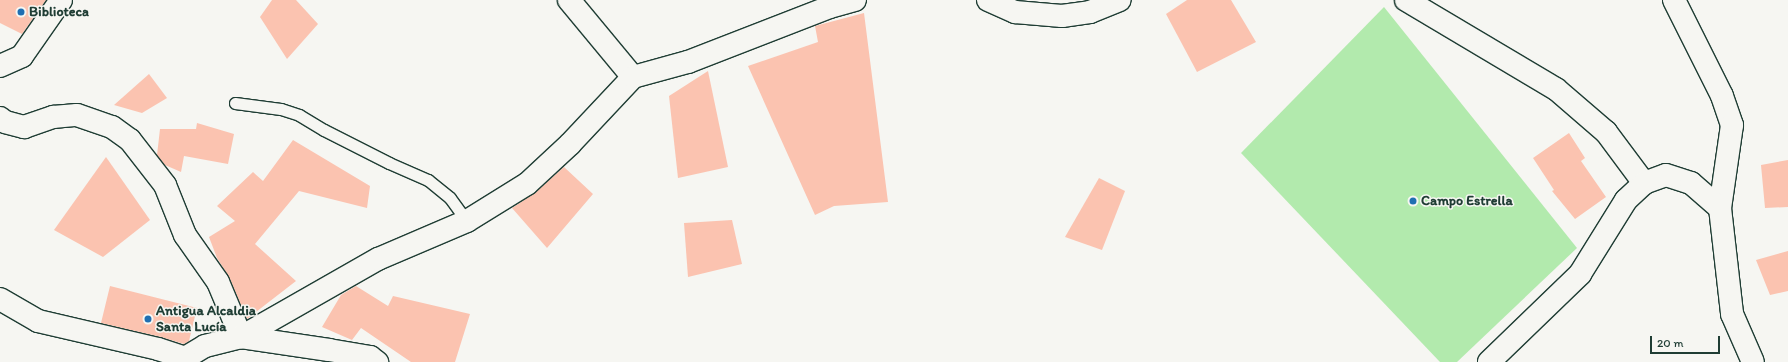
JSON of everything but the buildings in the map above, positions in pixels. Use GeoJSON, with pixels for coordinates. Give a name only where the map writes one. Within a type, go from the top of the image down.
{"type":"FeatureCollection","features":[{"type":"Feature","properties":{"kind":"street"},"geometry":{"type":"LineString","coordinates":[[0,66],[22,56],[61,0]]}},
{"type":"Feature","properties":{"kind":"street"},"geometry":{"type":"LineString","coordinates":[[569,0],[634,77]]}},
{"type":"Feature","properties":{"kind":"street"},"geometry":{"type":"LineString","coordinates":[[0,299],[38,322],[158,349],[185,360],[205,346],[241,336],[378,258],[467,221],[527,184],[570,144],[634,77],[688,62],[830,7],[855,0]]}},
{"type":"Feature","properties":{"kind":"street"},"geometry":{"type":"LineString","coordinates":[[988,0],[1015,12],[1062,16],[1090,12],[1120,0]]}},
{"type":"Feature","properties":{"kind":"street"},"geometry":{"type":"LineString","coordinates":[[1406,0],[1556,89],[1606,132],[1644,183]]}},
{"type":"Feature","properties":{"kind":"street"},"geometry":{"type":"LineString","coordinates":[[1674,0],[1722,96],[1732,125],[1720,208],[1732,314],[1753,362]]}},
{"type":"Feature","properties":{"kind":"street"},"geometry":{"type":"LineString","coordinates":[[0,118],[4,122],[24,127],[54,117],[77,116],[112,127],[130,140],[165,185],[185,235],[218,282],[241,336]]}},
{"type":"Feature","properties":{"kind":"street"},"geometry":{"type":"LineString","coordinates":[[1489,362],[1580,274],[1626,200],[1644,183],[1666,175],[1691,183],[1720,208]]}},
{"type":"Feature","properties":{"kind":"street"},"geometry":{"type":"LineString","coordinates":[[241,336],[370,357],[377,362]]}},
{"type":"Feature","properties":{"kind":"lane"},"geometry":{"type":"LineString","coordinates":[[235,103],[281,108],[299,115],[324,130],[389,163],[428,180],[450,198],[467,221]]}},
{"type":"Feature","properties":{"kind":"green space","name":"Campo Estrella"},"geometry":{"type":"Polygon","coordinates":[[[1384,7],[1577,248],[1457,362],[1440,362],[1241,153],[1384,7]]]}},
{"type":"Feature","properties":{"kind":"place","name":"Biblioteca"},"geometry":{"type":"Point","coordinates":[21,12]}},
{"type":"Feature","properties":{"kind":"place","name":"Campo Estrella"},"geometry":{"type":"Point","coordinates":[1413,201]}},
{"type":"Feature","properties":{"kind":"place","name":"Antigua Alcaldia Santa Lucía"},"geometry":{"type":"Point","coordinates":[148,319]}}]}
